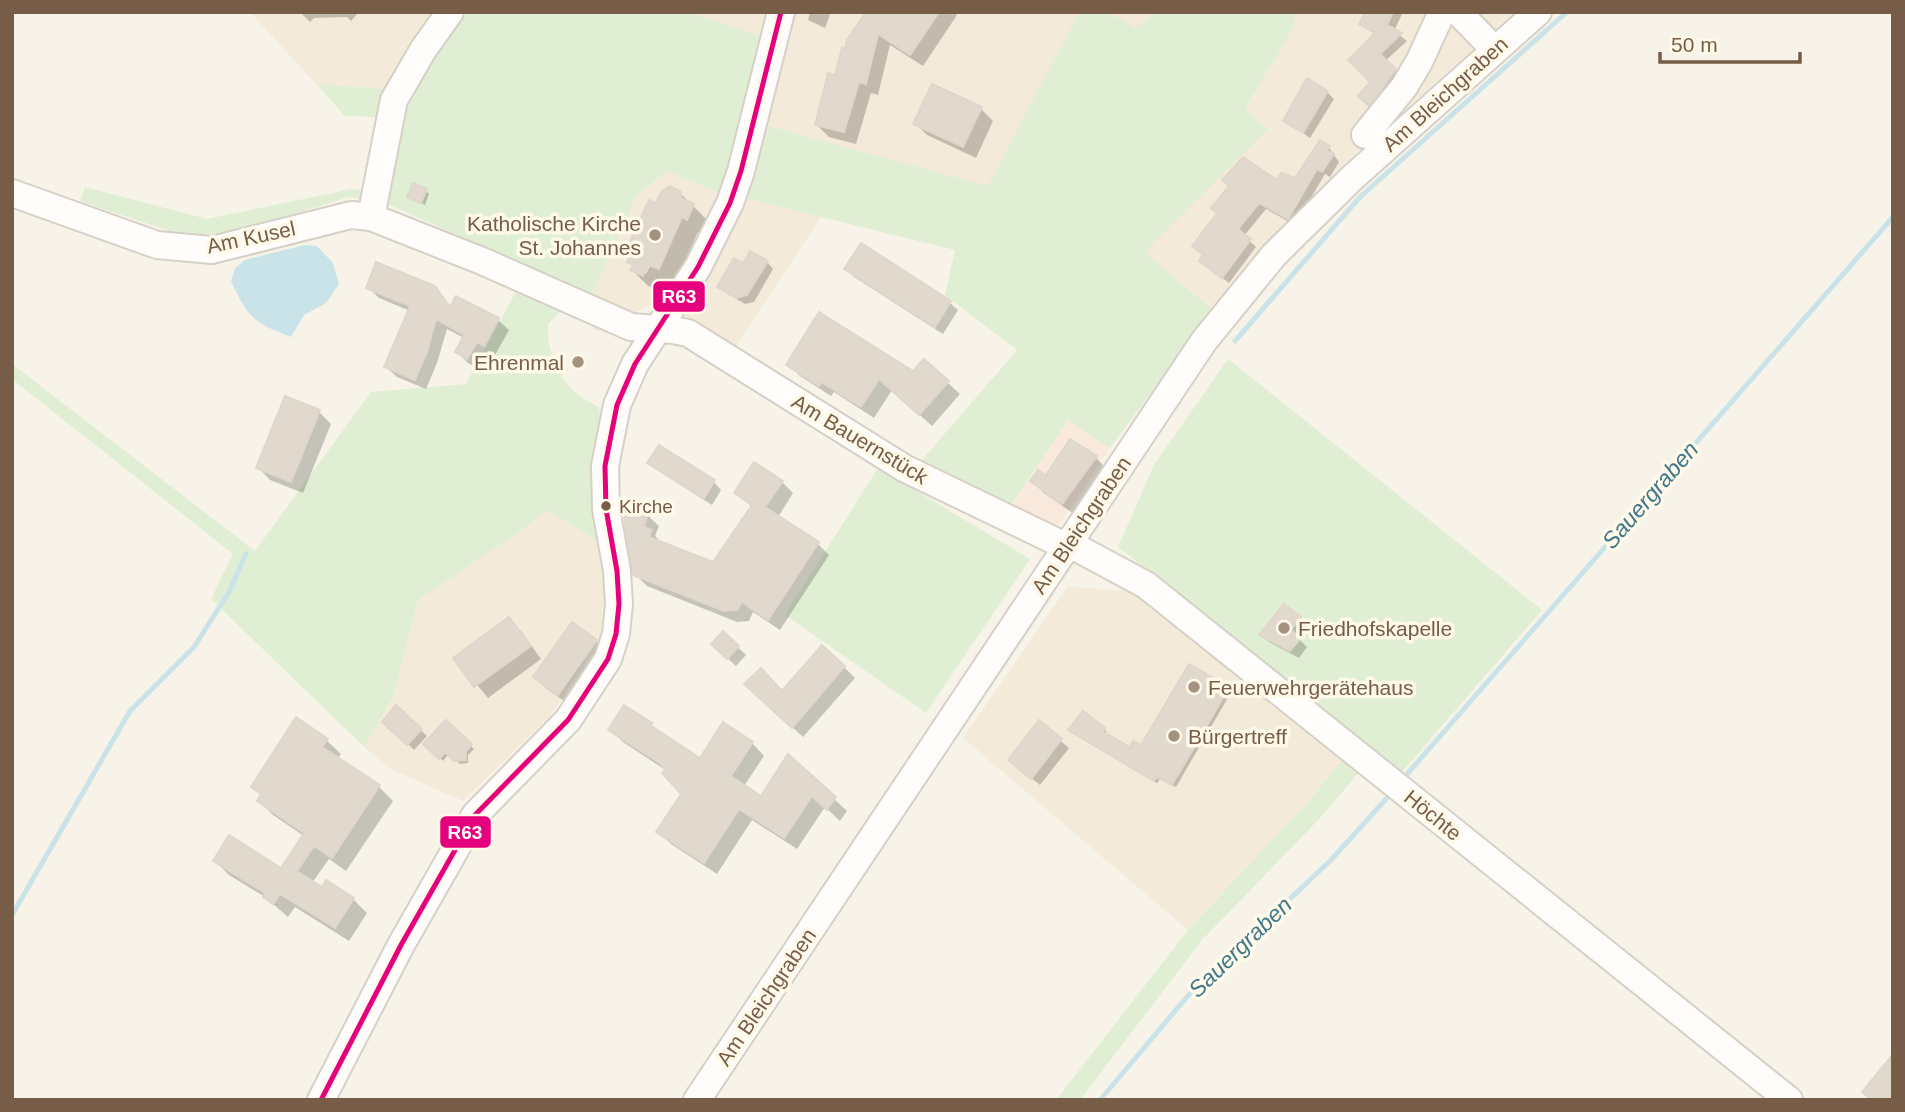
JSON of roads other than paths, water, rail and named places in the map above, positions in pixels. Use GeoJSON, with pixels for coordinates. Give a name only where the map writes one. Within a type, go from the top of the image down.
{"type":"FeatureCollection","features":[{"type":"Feature","properties":{"kind":"street"},"geometry":{"type":"LineString","coordinates":[[371,217],[394,100],[423,50],[450,12]]}},
{"type":"Feature","properties":{"kind":"street"},"geometry":{"type":"LineString","coordinates":[[321,1100],[401,945],[475,815],[568,720],[608,659],[617,634],[620,604],[606,509],[605,466],[617,405],[635,364],[698,267],[730,203],[741,171],[780,12]]}},
{"type":"Feature","properties":{"kind":"street"},"geometry":{"type":"LineString","coordinates":[[1365,135],[1404,87],[1442,12]]}},
{"type":"Feature","properties":{"kind":"street"},"geometry":{"type":"LineString","coordinates":[[1458,12],[1494,49]]}},
{"type":"Feature","properties":{"kind":"street","name":"Am Bleichgraben"},"geometry":{"type":"LineString","coordinates":[[697,1100],[1204,341],[1274,255],[1352,178],[1538,12]]}},
{"type":"Feature","properties":{"kind":"street","name":"Am Kusel"},"geometry":{"type":"LineString","coordinates":[[12,194],[157,245],[212,250],[351,215],[371,217],[482,261],[631,327],[657,329]]}},
{"type":"Feature","properties":{"kind":"street","name":"Am Bauernstück"},"geometry":{"type":"LineString","coordinates":[[657,329],[688,334],[904,468],[1068,545]]}},
{"type":"Feature","properties":{"kind":"street","name":"Höchte"},"geometry":{"type":"LineString","coordinates":[[1068,545],[1146,585],[1789,1100]]}},
{"type":"Feature","properties":{"kind":"water"},"geometry":{"type":"Polygon","coordinates":[[[305,245],[317,246],[333,263],[339,284],[326,303],[304,315],[291,337],[268,328],[254,318],[242,303],[231,281],[235,268],[245,260],[305,245]]]}},
{"type":"Feature","properties":{"kind":"waterway"},"geometry":{"type":"LineString","coordinates":[[1235,341],[1360,197],[1567,12]]}},
{"type":"Feature","properties":{"kind":"waterway","name":"Sauergraben"},"geometry":{"type":"LineString","coordinates":[[1408,773],[1893,217]]}},
{"type":"Feature","properties":{"kind":"waterway"},"geometry":{"type":"LineString","coordinates":[[12,915],[130,711],[194,647],[229,592],[246,554]]}},
{"type":"Feature","properties":{"kind":"waterway","name":"Sauergraben"},"geometry":{"type":"LineString","coordinates":[[1100,1100],[1192,991],[1330,861],[1386,799]]}},
{"type":"Feature","properties":{"kind":"place","name":"Katholische Kirche St. Johannes"},"geometry":{"type":"Point","coordinates":[655,235]}},
{"type":"Feature","properties":{"kind":"place","name":"Ehrenmal"},"geometry":{"type":"Point","coordinates":[578,362]}},
{"type":"Feature","properties":{"kind":"place","name":"Kirche"},"geometry":{"type":"Point","coordinates":[606,506]}},
{"type":"Feature","properties":{"kind":"place","name":"Friedhofskapelle"},"geometry":{"type":"Point","coordinates":[1284,628]}},
{"type":"Feature","properties":{"kind":"place","name":"Feuerwehrgerätehaus"},"geometry":{"type":"Point","coordinates":[1194,687]}},
{"type":"Feature","properties":{"kind":"place","name":"Bürgertreff"},"geometry":{"type":"Point","coordinates":[1174,736]}}]}
